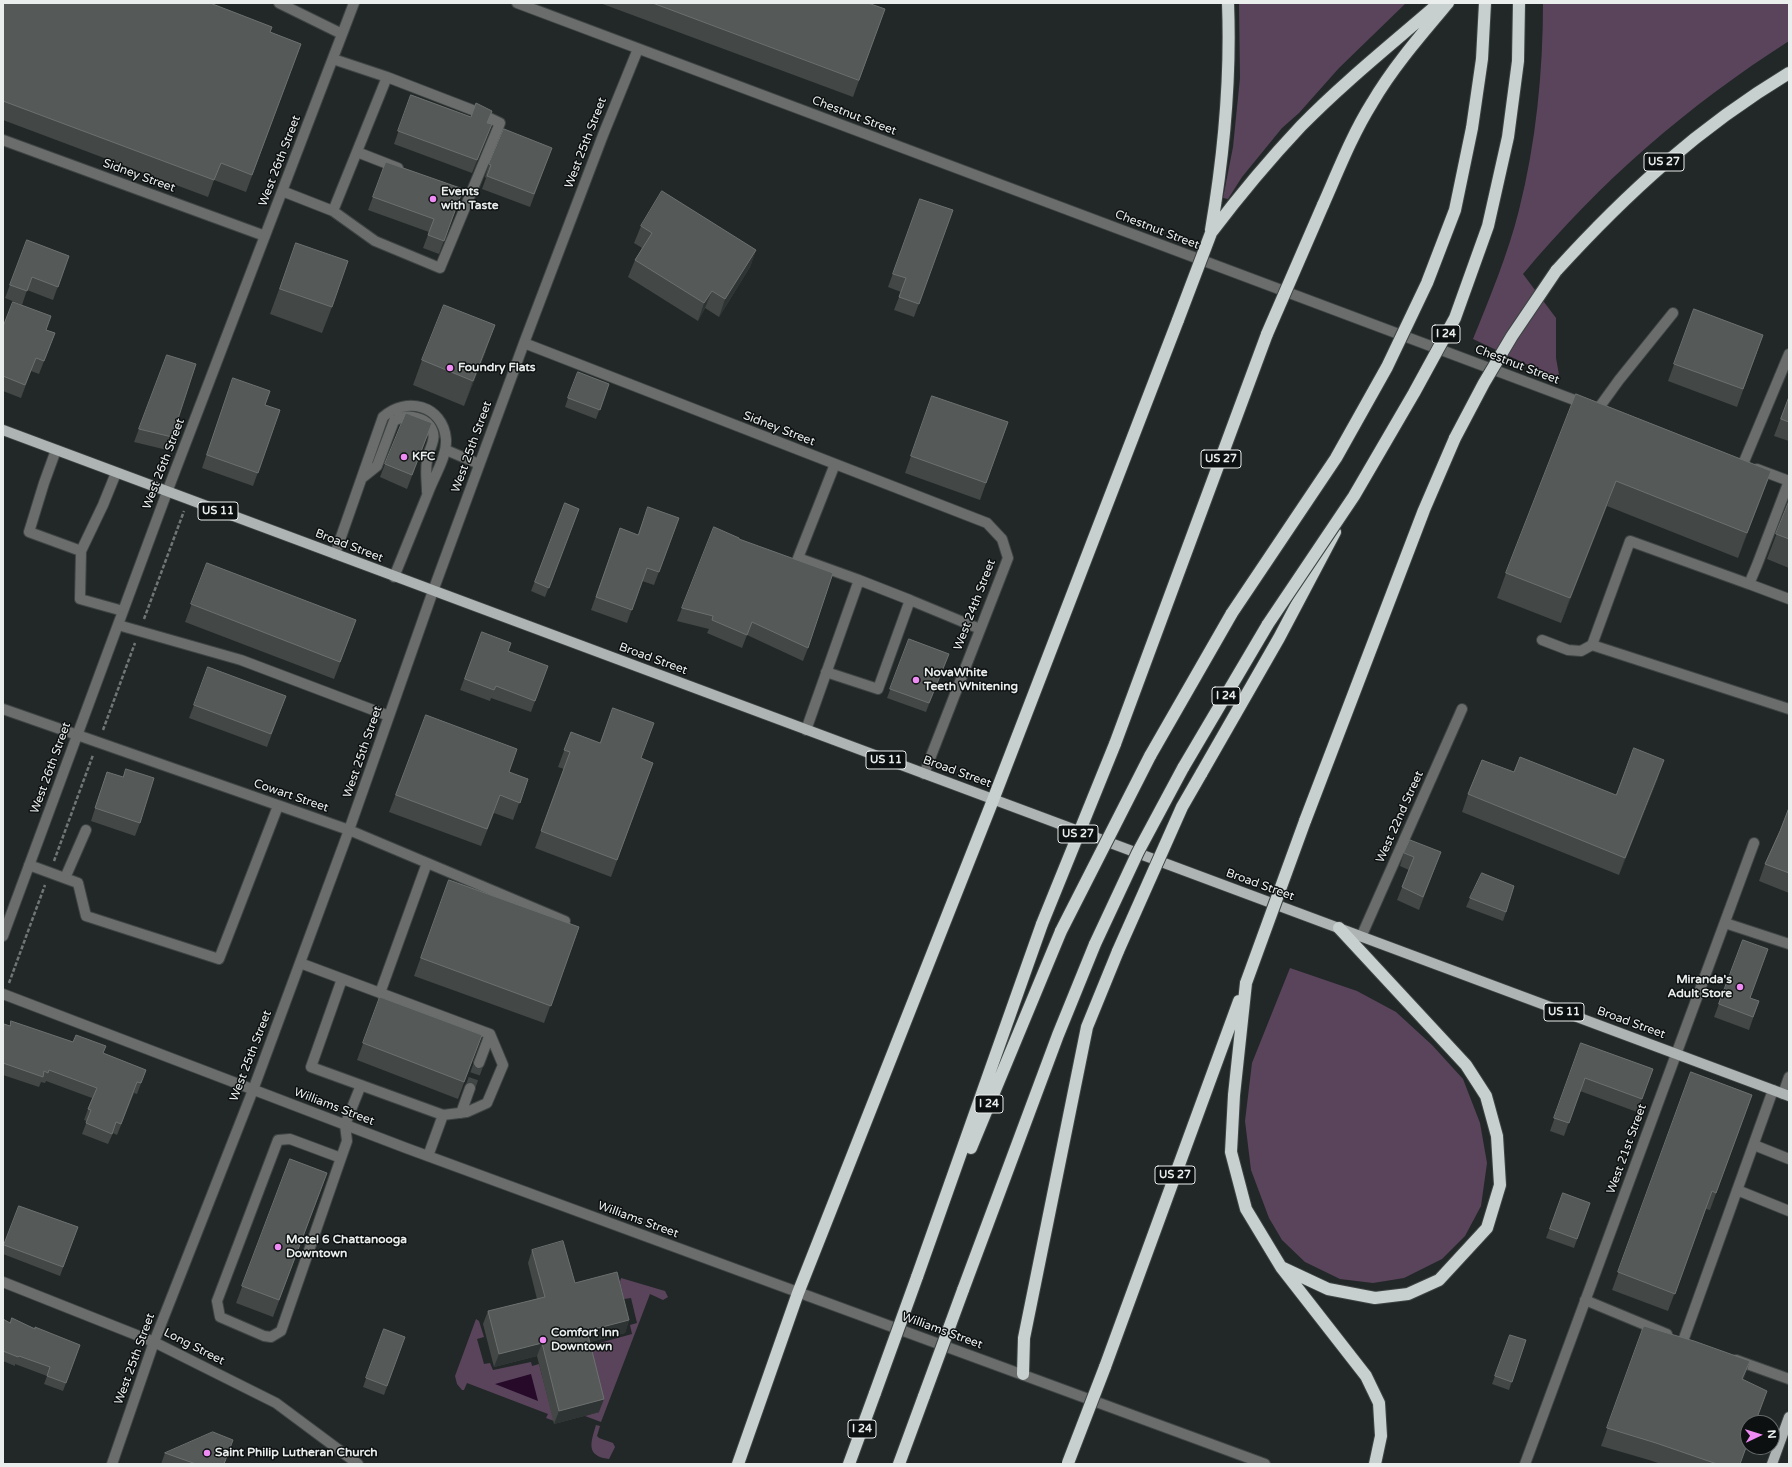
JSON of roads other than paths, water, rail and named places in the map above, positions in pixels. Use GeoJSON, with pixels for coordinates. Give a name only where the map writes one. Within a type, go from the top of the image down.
{"type":"FeatureCollection","features":[{"type":"Feature","properties":{"kind":"highway"},"geometry":{"type":"LineString","coordinates":[[738,1464],[798,1293],[994,800],[1211,233],[1225,137],[1228,81],[1228,3]]}},
{"type":"Feature","properties":{"kind":"highway"},"geometry":{"type":"LineString","coordinates":[[1211,233],[1239,196],[1302,126],[1329,99],[1439,3]]}},
{"type":"Feature","properties":{"kind":"highway","name":"US 27"},"geometry":{"type":"LineString","coordinates":[[917,1277],[1042,924],[1115,744],[1267,334],[1351,141],[1372,103],[1405,54],[1448,3]]}},
{"type":"Feature","properties":{"kind":"highway","name":"I 24"},"geometry":{"type":"LineString","coordinates":[[849,1464],[917,1277],[1061,931],[1150,756],[1232,613],[1336,458],[1387,367],[1427,283],[1455,210],[1472,128],[1482,59],[1485,3]]}},
{"type":"Feature","properties":{"kind":"highway","name":"I 24"},"geometry":{"type":"LineString","coordinates":[[899,1464],[1058,1035],[1095,944],[1138,852],[1184,768],[1268,624],[1354,496],[1414,394],[1455,318],[1488,226],[1508,137],[1518,61],[1519,3]]}},
{"type":"Feature","properties":{"kind":"highway","name":"US 27"},"geometry":{"type":"LineString","coordinates":[[1068,1464],[1305,821],[1408,551],[1441,467],[1455,438],[1484,383],[1512,336],[1556,271],[1618,205],[1663,163],[1689,141],[1789,73]]}},
{"type":"Feature","properties":{"kind":"highway"},"geometry":{"type":"LineString","coordinates":[[1023,1374],[1024,1338],[1087,1027],[1118,951],[1182,807],[1280,638],[1354,496]]}},
{"type":"Feature","properties":{"kind":"highway"},"geometry":{"type":"LineString","coordinates":[[1281,1267],[1328,1289],[1375,1298],[1408,1294],[1439,1280],[1487,1228],[1500,1185],[1497,1136],[1486,1096],[1466,1065],[1338,928]]}},
{"type":"Feature","properties":{"kind":"highway"},"geometry":{"type":"LineString","coordinates":[[1246,983],[1234,1095],[1231,1152],[1246,1209],[1281,1267],[1366,1376],[1379,1403],[1381,1436],[1375,1464]]}},
{"type":"Feature","properties":{"kind":"main road","name":"Broad Street"},"geometry":{"type":"LineString","coordinates":[[3,430],[1786,1095]]}},
{"type":"Feature","properties":{"kind":"main road"},"geometry":{"type":"LineString","coordinates":[[1772,1464],[1789,1417]]}},
{"type":"Feature","properties":{"kind":"street"},"geometry":{"type":"LineString","coordinates":[[280,3],[342,34]]}},
{"type":"Feature","properties":{"kind":"street","name":"West 26th Street"},"geometry":{"type":"LineString","coordinates":[[3,936],[167,492],[354,3]]}},
{"type":"Feature","properties":{"kind":"street","name":"Chestnut Street"},"geometry":{"type":"LineString","coordinates":[[517,3],[1601,410],[1619,380],[1674,314]]}},
{"type":"Feature","properties":{"kind":"street","name":"West 25th Street"},"geometry":{"type":"LineString","coordinates":[[112,1464],[154,1342],[253,1090],[300,964],[479,464],[602,135],[638,48]]}},
{"type":"Feature","properties":{"kind":"street"},"geometry":{"type":"LineString","coordinates":[[282,191],[333,211],[374,241],[440,268],[466,195],[500,123],[475,111],[387,77],[333,59]]}},
{"type":"Feature","properties":{"kind":"street"},"geometry":{"type":"LineString","coordinates":[[333,211],[387,77]]}},
{"type":"Feature","properties":{"kind":"street","name":"Sidney Street"},"geometry":{"type":"LineString","coordinates":[[3,140],[265,236]]}},
{"type":"Feature","properties":{"kind":"street"},"geometry":{"type":"LineString","coordinates":[[357,152],[408,172]]}},
{"type":"Feature","properties":{"kind":"street","name":"Sidney Street"},"geometry":{"type":"LineString","coordinates":[[524,344],[987,523],[1002,538],[1008,558]]}},
{"type":"Feature","properties":{"kind":"street"},"geometry":{"type":"LineString","coordinates":[[1749,584],[1789,481],[1740,462],[1789,354]]}},
{"type":"Feature","properties":{"kind":"street"},"geometry":{"type":"LineString","coordinates":[[335,554],[383,417],[391,410],[399,407],[409,405],[418,407],[438,416],[444,425],[446,450],[394,577]]}},
{"type":"Feature","properties":{"kind":"street"},"geometry":{"type":"LineString","coordinates":[[362,478],[377,466],[394,422],[404,416],[420,418],[428,423],[433,431],[434,441],[427,460],[427,496]]}},
{"type":"Feature","properties":{"kind":"street"},"geometry":{"type":"LineString","coordinates":[[56,450],[44,482],[29,532],[81,551]]}},
{"type":"Feature","properties":{"kind":"street"},"geometry":{"type":"LineString","coordinates":[[446,450],[479,464]]}},
{"type":"Feature","properties":{"kind":"street"},"geometry":{"type":"LineString","coordinates":[[835,464],[798,558],[859,580],[980,629]]}},
{"type":"Feature","properties":{"kind":"street"},"geometry":{"type":"LineString","coordinates":[[116,473],[103,505],[81,551],[80,599],[123,611]]}},
{"type":"Feature","properties":{"kind":"street"},"geometry":{"type":"LineString","coordinates":[[1542,640],[1568,650],[1581,651],[1592,645],[1630,541],[1789,599]]}},
{"type":"Feature","properties":{"kind":"street","name":"West 24th Street"},"geometry":{"type":"LineString","coordinates":[[924,774],[1008,558]]}},
{"type":"Feature","properties":{"kind":"street"},"geometry":{"type":"LineString","coordinates":[[806,730],[859,580]]}},
{"type":"Feature","properties":{"kind":"street"},"geometry":{"type":"LineString","coordinates":[[826,672],[878,689],[910,600]]}},
{"type":"Feature","properties":{"kind":"street"},"geometry":{"type":"LineString","coordinates":[[118,625],[241,660],[389,716]]}},
{"type":"Feature","properties":{"kind":"street"},"geometry":{"type":"LineString","coordinates":[[1592,645],[1789,709]]}},
{"type":"Feature","properties":{"kind":"street","name":"West 22nd Street"},"geometry":{"type":"LineString","coordinates":[[1361,936],[1462,708]]}},
{"type":"Feature","properties":{"kind":"street","name":"Cowart Street"},"geometry":{"type":"LineString","coordinates":[[3,709],[349,830],[565,921]]}},
{"type":"Feature","properties":{"kind":"street"},"geometry":{"type":"LineString","coordinates":[[29,865],[78,883],[86,916],[219,959],[278,806]]}},
{"type":"Feature","properties":{"kind":"street"},"geometry":{"type":"LineString","coordinates":[[65,878],[86,830]]}},
{"type":"Feature","properties":{"kind":"street","name":"West 21st Street"},"geometry":{"type":"LineString","coordinates":[[1525,1464],[1754,843]]}},
{"type":"Feature","properties":{"kind":"street"},"geometry":{"type":"LineString","coordinates":[[380,994],[427,863]]}},
{"type":"Feature","properties":{"kind":"street"},"geometry":{"type":"LineString","coordinates":[[1725,922],[1789,944]]}},
{"type":"Feature","properties":{"kind":"street"},"geometry":{"type":"LineString","coordinates":[[300,964],[342,979],[380,994],[490,1034],[503,1064],[487,1103],[467,1112],[443,1115],[312,1067],[342,979]]}},
{"type":"Feature","properties":{"kind":"street","name":"Williams Street"},"geometry":{"type":"LineString","coordinates":[[3,994],[428,1156],[1265,1464]]}},
{"type":"Feature","properties":{"kind":"street"},"geometry":{"type":"LineString","coordinates":[[479,1063],[490,1034]]}},
{"type":"Feature","properties":{"kind":"street"},"geometry":{"type":"LineString","coordinates":[[1786,1095],[1789,1077]]}},
{"type":"Feature","properties":{"kind":"street"},"geometry":{"type":"LineString","coordinates":[[341,1158],[290,1139],[278,1140],[217,1300],[220,1317],[264,1336],[271,1337],[281,1331],[347,1141],[345,1125],[361,1085]]}},
{"type":"Feature","properties":{"kind":"street"},"geometry":{"type":"LineString","coordinates":[[461,1112],[470,1088]]}},
{"type":"Feature","properties":{"kind":"street"},"geometry":{"type":"LineString","coordinates":[[1585,1300],[1687,1343],[1737,1190],[1773,1090]]}},
{"type":"Feature","properties":{"kind":"street"},"geometry":{"type":"LineString","coordinates":[[428,1156],[443,1115]]}},
{"type":"Feature","properties":{"kind":"street"},"geometry":{"type":"LineString","coordinates":[[1754,1145],[1789,1159]]}},
{"type":"Feature","properties":{"kind":"street"},"geometry":{"type":"LineString","coordinates":[[1737,1190],[1789,1211]]}},
{"type":"Feature","properties":{"kind":"street","name":"Long Street"},"geometry":{"type":"LineString","coordinates":[[3,1282],[154,1342],[276,1403],[358,1464]]}},
{"type":"Feature","properties":{"kind":"street"},"geometry":{"type":"LineString","coordinates":[[1726,1356],[1789,1379]]}},
{"type":"Feature","properties":{"kind":"tunnel"},"geometry":{"type":"LineString","coordinates":[[470,1088],[479,1063]]}},
{"type":"Feature","properties":{"kind":"place","name":"Events with Taste"},"geometry":{"type":"Point","coordinates":[433,199]}},
{"type":"Feature","properties":{"kind":"place","name":"Foundry Flats"},"geometry":{"type":"Point","coordinates":[450,368]}},
{"type":"Feature","properties":{"kind":"place","name":"KFC"},"geometry":{"type":"Point","coordinates":[404,457]}},
{"type":"Feature","properties":{"kind":"place","name":"NovaWhite Teeth Whitening"},"geometry":{"type":"Point","coordinates":[916,680]}},
{"type":"Feature","properties":{"kind":"place","name":"Miranda's Adult Store"},"geometry":{"type":"Point","coordinates":[1740,987]}},
{"type":"Feature","properties":{"kind":"place","name":"Motel 6 Chattanooga Downtown"},"geometry":{"type":"Point","coordinates":[278,1247]}},
{"type":"Feature","properties":{"kind":"place","name":"Comfort Inn Downtown"},"geometry":{"type":"Point","coordinates":[543,1340]}},
{"type":"Feature","properties":{"kind":"place","name":"Saint Philip Lutheran Church"},"geometry":{"type":"Point","coordinates":[207,1453]}}]}
